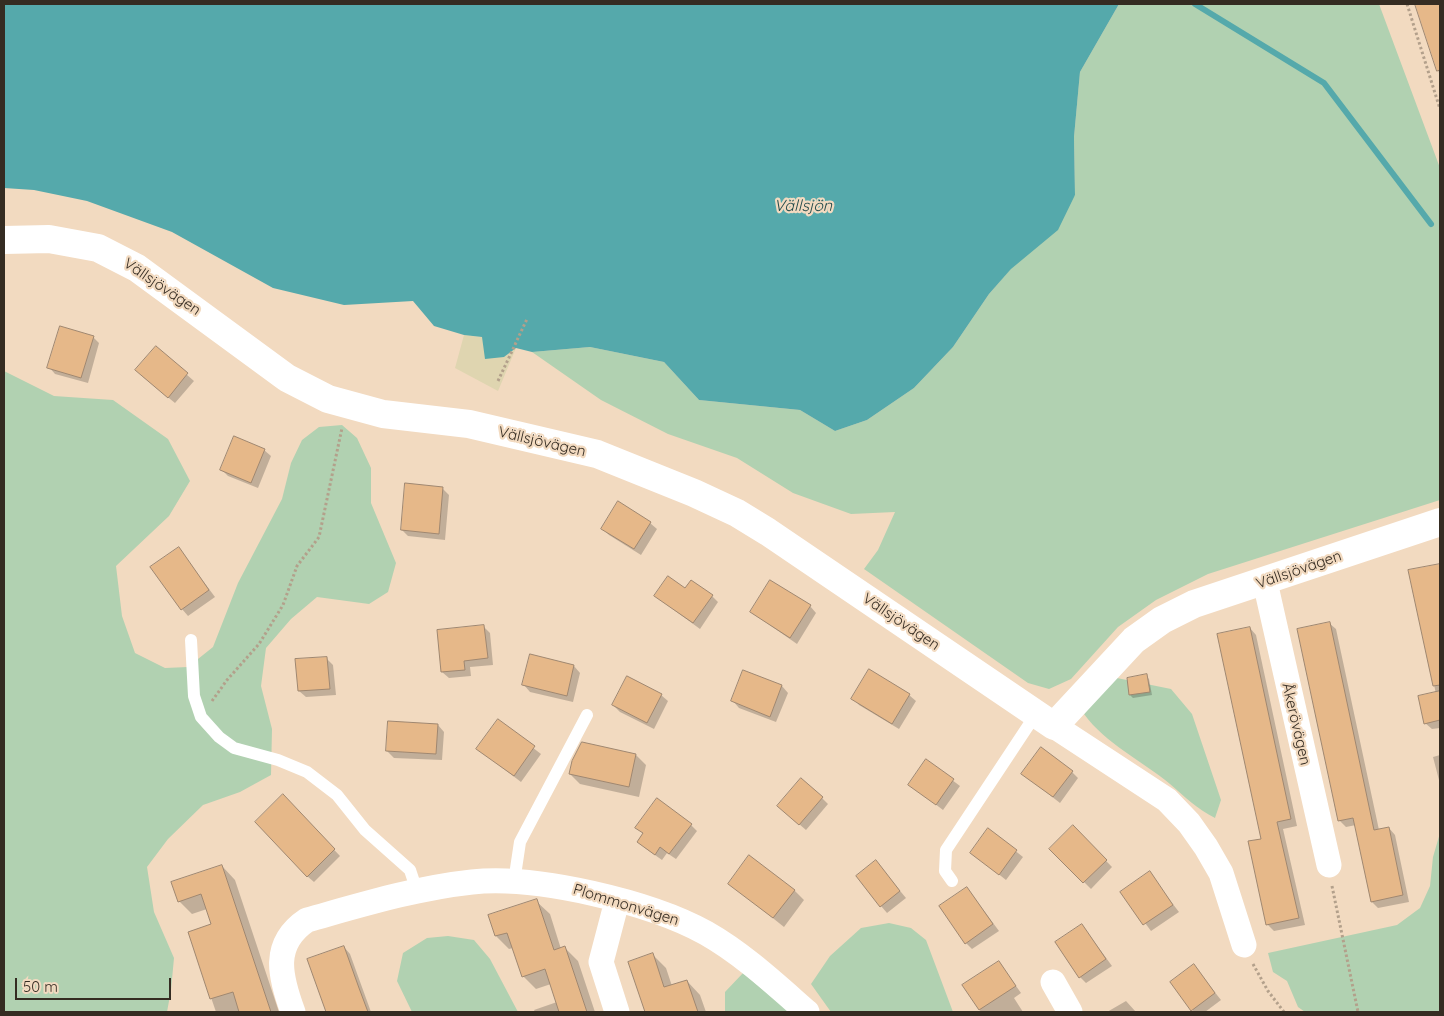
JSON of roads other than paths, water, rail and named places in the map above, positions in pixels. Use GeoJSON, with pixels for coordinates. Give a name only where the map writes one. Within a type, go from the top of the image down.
{"type":"FeatureCollection","features":[{"type":"Feature","properties":{"kind":"street","name":"Vällsjövägen"},"geometry":{"type":"LineString","coordinates":[[4,240],[49,239],[98,248],[136,268],[287,378],[328,400],[383,414],[469,424],[597,454],[694,493],[737,513],[1167,800],[1189,823],[1221,873],[1244,946]]}},
{"type":"Feature","properties":{"kind":"street","name":"Vällsjövägen"},"geometry":{"type":"LineString","coordinates":[[1045,720],[1134,640],[1162,620],[1194,604],[1265,582],[1440,522]]}},
{"type":"Feature","properties":{"kind":"street","name":"Åkerövägen"},"geometry":{"type":"LineString","coordinates":[[1265,582],[1329,865]]}},
{"type":"Feature","properties":{"kind":"street","name":"Plommonvägen"},"geometry":{"type":"LineString","coordinates":[[293,1012],[287,996],[281,965],[283,948],[292,930],[306,920],[418,890],[473,881],[562,886],[673,917],[707,934],[758,969],[807,1012]]}},
{"type":"Feature","properties":{"kind":"street"},"geometry":{"type":"LineString","coordinates":[[617,901],[601,962],[617,1012]]}},
{"type":"Feature","properties":{"kind":"street"},"geometry":{"type":"LineString","coordinates":[[1053,982],[1070,1012]]}},
{"type":"Feature","properties":{"kind":"lane"},"geometry":{"type":"LineString","coordinates":[[191,640],[194,696],[201,717],[219,737],[234,748],[278,760],[307,772],[337,794],[366,830],[410,870],[418,890]]}},
{"type":"Feature","properties":{"kind":"lane"},"geometry":{"type":"LineString","coordinates":[[514,882],[520,842],[587,715]]}},
{"type":"Feature","properties":{"kind":"lane"},"geometry":{"type":"LineString","coordinates":[[952,881],[945,871],[946,850],[1045,720]]}},
{"type":"Feature","properties":{"kind":"water","name":"Vällsjön"},"geometry":{"type":"Polygon","coordinates":[[[4,4],[1119,4],[1080,72],[1074,137],[1075,195],[1058,230],[1011,269],[989,294],[953,347],[914,388],[867,420],[835,431],[800,410],[699,400],[664,362],[590,347],[532,352],[516,348],[504,357],[485,359],[482,337],[464,335],[434,326],[413,301],[344,305],[273,288],[172,232],[87,201],[34,190],[4,188],[4,4]]]}},
{"type":"Feature","properties":{"kind":"waterway"},"geometry":{"type":"LineString","coordinates":[[1195,4],[1324,83],[1431,224]]}}]}
